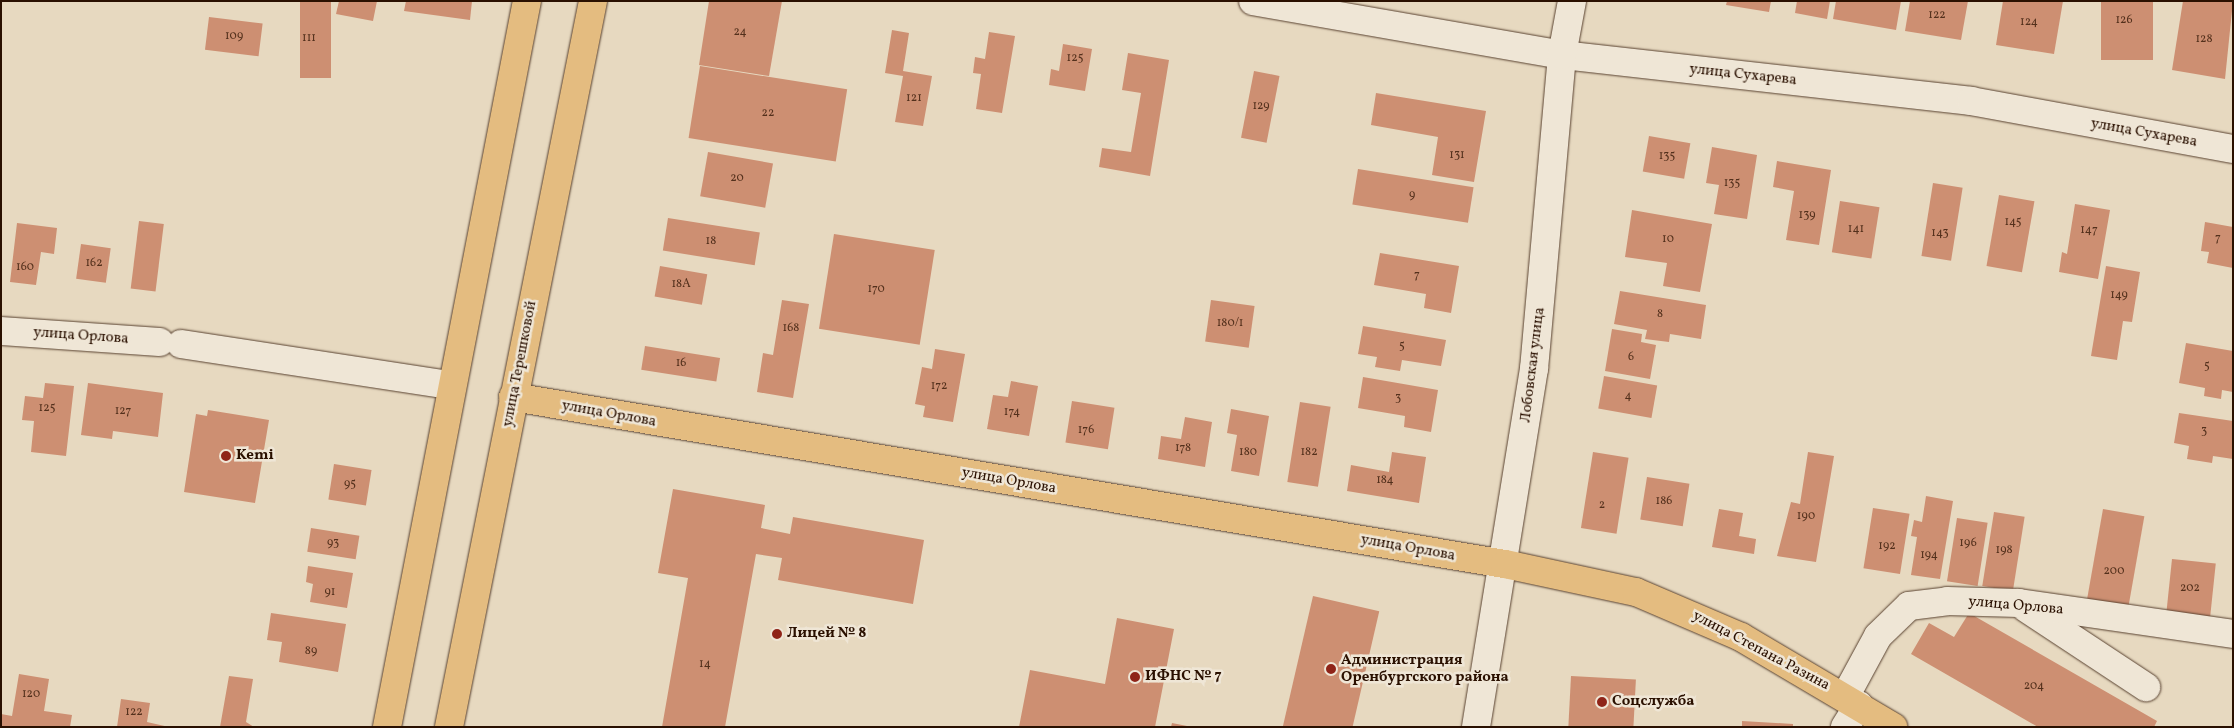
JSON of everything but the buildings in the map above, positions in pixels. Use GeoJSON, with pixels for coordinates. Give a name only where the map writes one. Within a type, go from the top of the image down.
{"type":"FeatureCollection","features":[{"type":"Feature","properties":{"kind":"main road"},"geometry":{"type":"LineString","coordinates":[[387,727],[450,385],[527,1]]}},
{"type":"Feature","properties":{"kind":"main road","name":"улица Терешковой"},"geometry":{"type":"LineString","coordinates":[[449,727],[593,1]]}},
{"type":"Feature","properties":{"kind":"main road","name":"улица Орлова"},"geometry":{"type":"LineString","coordinates":[[513,397],[1505,564]]}},
{"type":"Feature","properties":{"kind":"main road","name":"улица Степана Разина"},"geometry":{"type":"LineString","coordinates":[[1505,564],[1636,592],[1682,609],[1850,709],[1893,727]]}},
{"type":"Feature","properties":{"kind":"street","name":"улица Сухарева"},"geometry":{"type":"LineString","coordinates":[[1253,1],[1562,55],[1971,101],[2233,150]]}},
{"type":"Feature","properties":{"kind":"street","name":"Лобовская улица"},"geometry":{"type":"LineString","coordinates":[[1476,727],[1505,564],[1534,370],[1562,55],[1572,1]]}},
{"type":"Feature","properties":{"kind":"street","name":"улица Орлова"},"geometry":{"type":"LineString","coordinates":[[1,331],[171,343],[450,385]]}},
{"type":"Feature","properties":{"kind":"street","name":"улица Орлова"},"geometry":{"type":"LineString","coordinates":[[1850,709],[1878,636],[1909,606],[1947,601],[2019,603],[2233,634]]}},
{"type":"Feature","properties":{"kind":"street"},"geometry":{"type":"LineString","coordinates":[[2019,603],[2146,687]]}},
{"type":"Feature","properties":{"kind":"place","name":"Kemi"},"geometry":{"type":"Point","coordinates":[226,456]}},
{"type":"Feature","properties":{"kind":"place","name":"Лицей № 8"},"geometry":{"type":"Point","coordinates":[777,634]}},
{"type":"Feature","properties":{"kind":"place","name":"Администрация Оренбургского района"},"geometry":{"type":"Point","coordinates":[1331,669]}},
{"type":"Feature","properties":{"kind":"place","name":"ИФНС № 7"},"geometry":{"type":"Point","coordinates":[1135,677]}},
{"type":"Feature","properties":{"kind":"place","name":"Соцслужба"},"geometry":{"type":"Point","coordinates":[1602,702]}}]}
